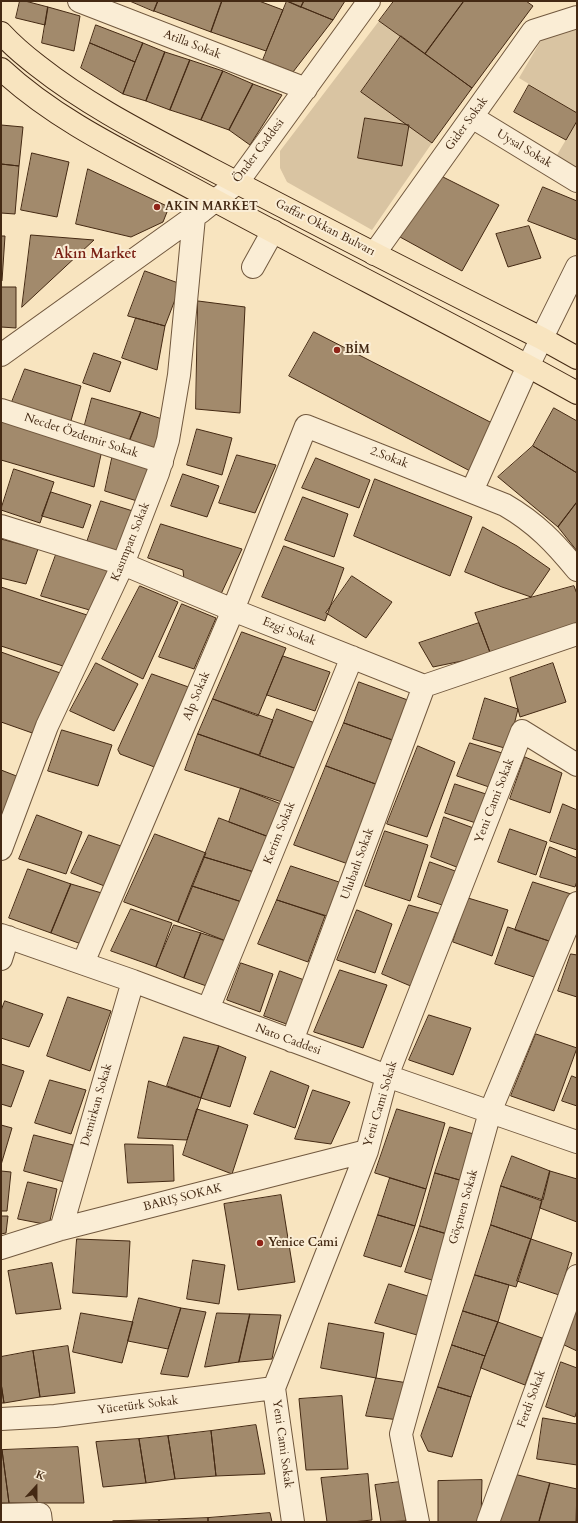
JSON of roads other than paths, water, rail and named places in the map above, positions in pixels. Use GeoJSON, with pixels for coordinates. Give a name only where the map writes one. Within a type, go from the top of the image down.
{"type":"FeatureCollection","features":[{"type":"Feature","properties":{"kind":"main road","name":"Gaffar Okkan Bulvarı"},"geometry":{"type":"LineString","coordinates":[[1,33],[22,53],[69,90],[106,113],[237,183],[541,338],[577,358]]}},
{"type":"Feature","properties":{"kind":"main road"},"geometry":{"type":"LineString","coordinates":[[1,69],[16,83],[71,122],[215,201],[577,393]]}},
{"type":"Feature","properties":{"kind":"street","name":"Atilla Sokak"},"geometry":{"type":"LineString","coordinates":[[79,1],[306,89]]}},
{"type":"Feature","properties":{"kind":"street","name":"Önder Caddesi"},"geometry":{"type":"LineString","coordinates":[[1,355],[215,201],[237,183],[369,1]]}},
{"type":"Feature","properties":{"kind":"street","name":"Gider Sokak"},"geometry":{"type":"LineString","coordinates":[[374,254],[533,31],[577,17]]}},
{"type":"Feature","properties":{"kind":"street","name":"Uysal Sokak"},"geometry":{"type":"LineString","coordinates":[[472,117],[577,181]]}},
{"type":"Feature","properties":{"kind":"street","name":"Kasımpatı Sokak"},"geometry":{"type":"LineString","coordinates":[[1,849],[47,726],[123,564],[162,462],[169,433],[179,375],[194,216]]}},
{"type":"Feature","properties":{"kind":"street"},"geometry":{"type":"LineString","coordinates":[[253,267],[273,231]]}},
{"type":"Feature","properties":{"kind":"street"},"geometry":{"type":"LineString","coordinates":[[472,491],[541,338],[577,267]]}},
{"type":"Feature","properties":{"kind":"street","name":"Necdet Özdemir Sokak"},"geometry":{"type":"LineString","coordinates":[[1,410],[162,462]]}},
{"type":"Feature","properties":{"kind":"street","name":"2.Sokak"},"geometry":{"type":"LineString","coordinates":[[306,426],[505,505],[523,515],[554,542],[577,570]]}},
{"type":"Feature","properties":{"kind":"street","name":"Alp Sokak"},"geometry":{"type":"LineString","coordinates":[[83,963],[233,610],[306,426]]}},
{"type":"Feature","properties":{"kind":"street","name":"Ezgi Sokak"},"geometry":{"type":"LineString","coordinates":[[1,526],[123,564],[233,610],[424,686]]}},
{"type":"Feature","properties":{"kind":"street"},"geometry":{"type":"LineString","coordinates":[[424,686],[577,634]]}},
{"type":"Feature","properties":{"kind":"street","name":"Kerim Sokak"},"geometry":{"type":"LineString","coordinates":[[208,1009],[352,657]]}},
{"type":"Feature","properties":{"kind":"street","name":"Ulubatlı Sokak"},"geometry":{"type":"LineString","coordinates":[[292,1041],[424,686]]}},
{"type":"Feature","properties":{"kind":"street","name":"Yeni Cami Sokak"},"geometry":{"type":"LineString","coordinates":[[293,1522],[274,1388],[367,1151],[387,1076],[522,731],[577,765]]}},
{"type":"Feature","properties":{"kind":"street","name":"Göçmen Sokak"},"geometry":{"type":"LineString","coordinates":[[418,1522],[401,1434],[490,1112],[577,903]]}},
{"type":"Feature","properties":{"kind":"street"},"geometry":{"type":"LineString","coordinates":[[1,959],[5,936]]}},
{"type":"Feature","properties":{"kind":"street","name":"Nato Caddesi"},"geometry":{"type":"LineString","coordinates":[[5,936],[133,981],[387,1076],[577,1142]]}},
{"type":"Feature","properties":{"kind":"street","name":"Demirkan Sokak"},"geometry":{"type":"LineString","coordinates":[[61,1229],[133,981]]}},
{"type":"Feature","properties":{"kind":"street","name":"BARIŞ SOKAK"},"geometry":{"type":"LineString","coordinates":[[1,1248],[61,1229],[367,1151]]}},
{"type":"Feature","properties":{"kind":"street","name":"Ferdi Sokak"},"geometry":{"type":"LineString","coordinates":[[488,1522],[577,1276]]}},
{"type":"Feature","properties":{"kind":"street","name":"Yücetürk Sokak"},"geometry":{"type":"LineString","coordinates":[[1,1419],[55,1416],[274,1388]]}},
{"type":"Feature","properties":{"kind":"street"},"geometry":{"type":"LineString","coordinates":[[1,1515],[40,1514],[41,1522]]}},
{"type":"Feature","properties":{"kind":"place","name":"AKIN MARKET"},"geometry":{"type":"Point","coordinates":[157,207]}},
{"type":"Feature","properties":{"kind":"place","name":"BİM"},"geometry":{"type":"Point","coordinates":[337,350]}},
{"type":"Feature","properties":{"kind":"place","name":"Yenice Cami"},"geometry":{"type":"Point","coordinates":[260,1243]}},
{"type":"Feature","properties":{"kind":"district","name":"Akın Market"},"geometry":{"type":"Point","coordinates":[95,255]}}]}
